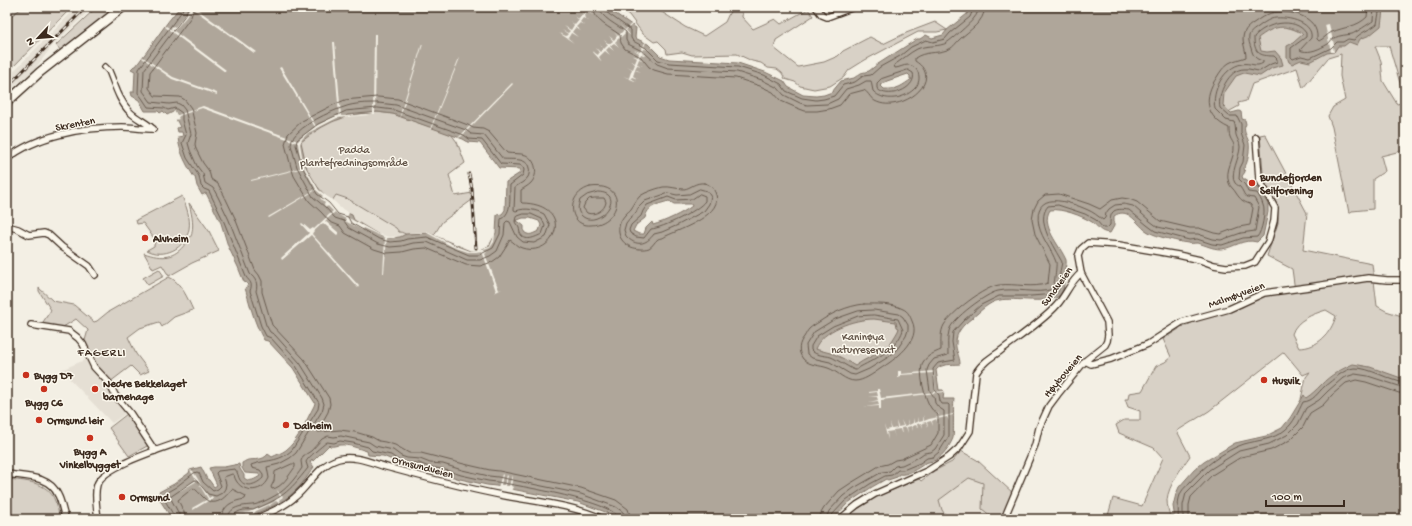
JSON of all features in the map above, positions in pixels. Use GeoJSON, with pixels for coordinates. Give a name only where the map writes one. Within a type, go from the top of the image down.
{"type":"FeatureCollection","features":[{"type":"Feature","properties":{"kind":"highway"},"geometry":{"type":"LineString","coordinates":[[7,102],[40,72],[123,7]]}},
{"type":"Feature","properties":{"kind":"street"},"geometry":{"type":"LineString","coordinates":[[816,7],[822,15],[827,18],[854,7]]}},
{"type":"Feature","properties":{"kind":"street","name":"Skrenten"},"geometry":{"type":"LineString","coordinates":[[7,159],[23,148],[71,132],[109,127],[153,129],[143,120],[134,116],[125,106],[108,71],[104,67]]}},
{"type":"Feature","properties":{"kind":"street","name":"Sundveien"},"geometry":{"type":"LineString","coordinates":[[840,519],[857,505],[875,494],[927,471],[949,457],[959,448],[970,432],[975,377],[979,368],[1048,314],[1065,294],[1072,282],[1081,273],[1078,256],[1081,249],[1088,243],[1118,245],[1178,255],[1226,267],[1246,266],[1255,262],[1268,242],[1274,221],[1275,208],[1259,179],[1256,137]]}},
{"type":"Feature","properties":{"kind":"street"},"geometry":{"type":"LineString","coordinates":[[7,226],[30,235],[47,234],[62,247],[89,266],[95,275]]}},
{"type":"Feature","properties":{"kind":"street","name":"Høyboveien"},"geometry":{"type":"LineString","coordinates":[[1004,519],[1035,445],[1039,428],[1049,406],[1085,362],[1105,345],[1108,335],[1106,322],[1081,273]]}},
{"type":"Feature","properties":{"kind":"street","name":"Malmøyveien"},"geometry":{"type":"LineString","coordinates":[[1085,362],[1091,364],[1111,359],[1148,344],[1182,322],[1229,309],[1266,292],[1309,288],[1368,278],[1405,280]]}},
{"type":"Feature","properties":{"kind":"street"},"geometry":{"type":"LineString","coordinates":[[31,325],[66,331],[76,336],[83,344],[94,367],[109,384],[115,395],[130,413],[155,451]]}},
{"type":"Feature","properties":{"kind":"street"},"geometry":{"type":"LineString","coordinates":[[98,519],[96,492],[98,481],[122,463],[186,440]]}},
{"type":"Feature","properties":{"kind":"street","name":"Ormsundveien"},"geometry":{"type":"LineString","coordinates":[[256,519],[287,504],[299,494],[308,482],[324,467],[336,460],[345,458],[365,461],[462,487],[559,505],[603,519]]}},
{"type":"Feature","properties":{"kind":"street"},"geometry":{"type":"LineString","coordinates":[[7,474],[39,478],[51,486],[59,496],[66,519]]}},
{"type":"Feature","properties":{"kind":"shaded area"},"geometry":{"type":"Polygon","coordinates":[[[77,7],[93,7],[53,45],[34,70],[7,92],[7,78],[77,7]]]}},
{"type":"Feature","properties":{"kind":"shaded area"},"geometry":{"type":"Polygon","coordinates":[[[336,195],[348,199],[406,234],[390,239],[367,229],[340,211],[332,201],[336,195]]]}},
{"type":"Feature","properties":{"kind":"shaded area","name":"Nedre Bekkelaget barnehage"},"geometry":{"type":"Polygon","coordinates":[[[87,359],[93,369],[107,383],[126,413],[112,423],[61,370],[87,359]]]}},
{"type":"Feature","properties":{"kind":"shaded area"},"geometry":{"type":"Polygon","coordinates":[[[969,457],[1012,495],[1001,519],[943,519],[936,498],[969,457]]]}},
{"type":"Feature","properties":{"kind":"green space"},"geometry":{"type":"Polygon","coordinates":[[[23,7],[72,7],[7,73],[7,19],[23,7]]]}},
{"type":"Feature","properties":{"kind":"green space"},"geometry":{"type":"Polygon","coordinates":[[[97,7],[119,7],[62,52],[56,45],[97,7]]]}},
{"type":"Feature","properties":{"kind":"green space"},"geometry":{"type":"Polygon","coordinates":[[[618,7],[654,7],[685,27],[704,36],[725,22],[732,7],[743,7],[742,17],[753,29],[775,19],[781,24],[808,9],[813,16],[776,40],[774,48],[798,67],[824,62],[838,56],[843,51],[870,37],[883,44],[935,22],[947,30],[937,32],[918,32],[865,60],[849,70],[844,77],[830,86],[814,89],[800,86],[795,82],[785,79],[782,73],[777,69],[768,68],[761,63],[752,61],[737,54],[692,55],[682,52],[667,54],[666,49],[658,41],[654,42],[643,34],[629,15],[618,7]]]}},
{"type":"Feature","properties":{"kind":"green space"},"geometry":{"type":"Polygon","coordinates":[[[1243,7],[1405,7],[1405,100],[1389,46],[1375,46],[1381,61],[1383,81],[1397,104],[1405,102],[1405,150],[1381,156],[1385,171],[1373,179],[1373,209],[1352,211],[1349,213],[1332,127],[1328,116],[1333,107],[1345,100],[1340,76],[1341,54],[1328,58],[1303,88],[1297,68],[1252,84],[1246,101],[1238,103],[1239,106],[1230,111],[1199,136],[1243,7]]]}},
{"type":"Feature","properties":{"kind":"green space","name":"Padda plantefredningsområde"},"geometry":{"type":"Polygon","coordinates":[[[377,112],[393,114],[451,134],[457,142],[465,163],[449,175],[455,196],[472,193],[472,200],[442,222],[434,235],[427,233],[407,235],[399,232],[396,228],[348,199],[336,195],[332,201],[314,182],[306,167],[300,142],[319,125],[347,115],[377,112]]]}},
{"type":"Feature","properties":{"kind":"green space"},"geometry":{"type":"Polygon","coordinates":[[[1265,134],[1307,213],[1303,250],[1372,264],[1377,306],[1386,311],[1405,317],[1405,519],[1363,519],[1301,399],[1306,377],[1310,372],[1303,375],[1284,352],[1209,411],[1177,431],[1190,456],[1176,477],[1168,495],[1167,505],[1171,519],[1107,519],[1113,498],[1142,506],[1163,458],[1154,448],[1119,433],[1116,425],[1124,420],[1140,420],[1140,411],[1128,407],[1125,399],[1128,399],[1129,393],[1142,391],[1156,366],[1165,362],[1171,357],[1163,339],[1179,329],[1179,327],[1242,307],[1259,297],[1295,291],[1292,269],[1267,256],[1278,223],[1278,212],[1275,201],[1264,185],[1260,135],[1265,134]],[[1326,310],[1301,321],[1294,329],[1292,334],[1299,348],[1312,345],[1323,338],[1331,328],[1336,316],[1326,310]]]}},
{"type":"Feature","properties":{"kind":"green space"},"geometry":{"type":"Polygon","coordinates":[[[182,196],[188,212],[189,229],[187,236],[179,247],[167,253],[153,253],[147,250],[154,246],[155,241],[143,223],[137,224],[136,220],[182,196]]]}},
{"type":"Feature","properties":{"kind":"green space"},"geometry":{"type":"Polygon","coordinates":[[[189,203],[209,231],[219,251],[192,263],[169,276],[162,265],[153,269],[144,253],[162,257],[172,255],[181,248],[191,236],[193,229],[189,203]]]}},
{"type":"Feature","properties":{"kind":"green space"},"geometry":{"type":"Polygon","coordinates":[[[159,269],[164,276],[148,285],[143,278],[159,269]]]}},
{"type":"Feature","properties":{"kind":"green space"},"geometry":{"type":"Polygon","coordinates":[[[169,277],[181,287],[193,310],[174,317],[162,327],[159,322],[140,328],[128,337],[136,354],[149,371],[140,375],[131,366],[110,382],[99,371],[84,344],[88,330],[76,319],[63,327],[41,325],[51,310],[39,291],[39,288],[53,301],[74,305],[94,322],[108,312],[169,277]]]}},
{"type":"Feature","properties":{"kind":"green space","name":"Kaninøya naturreservat"},"geometry":{"type":"Polygon","coordinates":[[[831,289],[937,337],[805,385],[798,310],[831,289]]]}},
{"type":"Feature","properties":{"kind":"green space"},"geometry":{"type":"Polygon","coordinates":[[[127,414],[149,445],[129,456],[109,428],[127,414]]]}},
{"type":"Feature","properties":{"kind":"green space"},"geometry":{"type":"Polygon","coordinates":[[[961,451],[977,460],[1014,494],[1005,519],[995,519],[982,509],[983,483],[969,478],[939,500],[942,510],[948,519],[844,519],[873,498],[919,479],[921,481],[934,471],[952,462],[961,451]]]}},
{"type":"Feature","properties":{"kind":"green space"},"geometry":{"type":"Polygon","coordinates":[[[7,479],[35,483],[47,489],[52,494],[56,503],[60,519],[7,519],[7,479]]]}},
{"type":"Feature","properties":{"kind":"water"},"geometry":{"type":"Polygon","coordinates":[[[180,7],[606,7],[636,28],[635,38],[648,44],[660,56],[669,59],[738,63],[765,72],[784,81],[788,87],[803,95],[816,96],[832,92],[841,81],[854,78],[861,73],[869,71],[917,39],[920,39],[926,35],[932,38],[943,35],[967,14],[970,7],[1385,7],[1383,10],[1381,26],[1370,35],[1360,39],[1357,45],[1349,42],[1344,46],[1338,46],[1334,52],[1327,53],[1310,62],[1301,60],[1292,64],[1289,62],[1287,57],[1287,46],[1303,34],[1285,27],[1279,27],[1269,31],[1258,38],[1261,51],[1275,51],[1281,58],[1283,65],[1272,68],[1260,76],[1244,73],[1236,76],[1224,93],[1223,105],[1231,113],[1241,112],[1242,119],[1245,120],[1246,124],[1245,131],[1249,143],[1249,149],[1248,160],[1244,168],[1245,172],[1242,176],[1243,179],[1246,179],[1251,189],[1258,187],[1268,204],[1268,212],[1263,236],[1257,242],[1247,241],[1218,249],[1197,243],[1181,242],[1150,233],[1130,216],[1123,213],[1114,216],[1114,226],[1110,233],[1102,231],[1092,222],[1077,215],[1066,211],[1050,210],[1047,222],[1049,229],[1066,260],[1062,293],[1049,300],[1006,299],[996,301],[984,308],[966,323],[957,335],[956,339],[956,348],[960,364],[944,365],[936,370],[939,390],[943,390],[944,392],[943,399],[954,399],[953,438],[948,447],[936,460],[926,463],[909,473],[899,474],[897,477],[888,480],[886,479],[872,487],[848,503],[833,519],[619,519],[611,514],[578,502],[487,485],[417,467],[405,467],[396,464],[383,456],[368,455],[367,451],[350,446],[329,445],[313,461],[312,459],[310,462],[314,467],[300,486],[279,503],[250,516],[249,513],[231,519],[172,519],[158,497],[159,492],[174,484],[189,473],[190,470],[201,467],[207,479],[214,487],[217,485],[209,468],[239,464],[244,478],[252,480],[260,476],[259,474],[245,473],[242,468],[242,463],[248,460],[261,459],[268,454],[272,457],[286,450],[298,436],[315,403],[293,368],[268,341],[264,340],[261,334],[253,315],[245,288],[248,286],[247,283],[244,282],[228,246],[221,223],[206,193],[202,195],[197,186],[195,177],[188,167],[181,152],[178,137],[183,136],[182,132],[178,132],[177,128],[180,127],[176,119],[177,115],[175,111],[167,115],[163,111],[160,113],[158,111],[145,111],[139,100],[132,96],[131,92],[134,92],[135,71],[131,69],[136,66],[180,7]],[[908,74],[880,85],[884,89],[897,88],[912,79],[910,79],[908,74]],[[377,112],[347,115],[344,118],[322,127],[301,142],[307,169],[320,191],[340,210],[352,215],[354,220],[381,236],[390,238],[400,237],[406,234],[428,233],[471,251],[478,251],[489,246],[496,233],[497,215],[502,214],[505,210],[506,182],[520,173],[520,169],[499,168],[480,143],[468,142],[393,114],[377,112]],[[669,201],[657,205],[648,211],[645,218],[636,225],[633,231],[639,234],[644,234],[646,228],[652,222],[653,225],[662,222],[692,206],[691,204],[674,204],[669,201]],[[523,218],[515,221],[524,226],[524,232],[528,234],[539,231],[541,225],[539,221],[530,218],[523,218]],[[874,319],[848,323],[831,331],[824,336],[815,349],[834,354],[855,366],[887,347],[899,328],[897,327],[896,322],[874,319]]]}},
{"type":"Feature","properties":{"kind":"water"},"geometry":{"type":"Polygon","coordinates":[[[1353,364],[1370,367],[1404,379],[1405,514],[1403,519],[1175,519],[1173,506],[1176,494],[1179,487],[1194,470],[1235,443],[1266,436],[1282,428],[1304,395],[1306,398],[1332,375],[1353,364]]]}},
{"type":"Feature","properties":{"kind":"pier"},"geometry":{"type":"Polygon","coordinates":[[[191,7],[194,7],[256,52],[254,53],[193,9],[174,31],[226,70],[225,72],[165,27],[166,26],[172,30],[171,28],[173,26],[175,27],[191,7]]]}},
{"type":"Feature","properties":{"kind":"pier"},"geometry":{"type":"Polygon","coordinates":[[[581,7],[586,11],[589,7],[593,7],[597,11],[592,8],[589,11],[593,15],[588,12],[584,17],[589,21],[583,18],[580,22],[585,26],[580,23],[576,27],[581,31],[575,28],[572,32],[578,37],[571,33],[568,38],[574,43],[559,33],[566,36],[568,34],[562,30],[568,33],[570,31],[564,26],[571,30],[574,25],[570,21],[575,25],[579,20],[574,16],[579,19],[583,14],[579,10],[584,14],[585,12],[581,7]]]}},
{"type":"Feature","properties":{"kind":"pier"},"geometry":{"type":"Polygon","coordinates":[[[632,23],[633,24],[626,30],[631,36],[626,32],[620,38],[623,43],[619,38],[615,42],[619,47],[614,43],[610,46],[614,51],[609,47],[606,50],[610,55],[605,51],[599,57],[602,62],[592,51],[598,55],[599,53],[596,48],[600,52],[603,49],[600,44],[604,49],[608,45],[604,40],[609,44],[613,41],[609,36],[614,40],[617,36],[614,32],[618,36],[624,30],[620,25],[625,30],[632,23]]]}},
{"type":"Feature","properties":{"kind":"pier"},"geometry":{"type":"Polygon","coordinates":[[[1329,24],[1334,45],[1334,52],[1331,52],[1325,25],[1329,24]]]}},
{"type":"Feature","properties":{"kind":"pier"},"geometry":{"type":"Polygon","coordinates":[[[374,34],[376,34],[375,114],[373,114],[374,34]]]}},
{"type":"Feature","properties":{"kind":"pier"},"geometry":{"type":"Polygon","coordinates":[[[333,42],[335,42],[341,116],[369,115],[337,118],[308,133],[302,139],[300,144],[303,163],[319,190],[335,202],[339,207],[349,213],[347,217],[378,234],[390,237],[398,236],[394,238],[387,238],[383,273],[385,238],[363,228],[362,230],[345,221],[346,219],[335,212],[325,221],[339,233],[337,235],[323,223],[313,232],[312,234],[359,286],[358,288],[311,235],[282,260],[281,258],[309,233],[301,224],[302,223],[310,230],[313,228],[314,229],[333,211],[328,206],[327,207],[324,205],[325,203],[320,198],[323,196],[316,190],[269,218],[268,217],[316,189],[304,168],[251,181],[304,167],[301,162],[298,143],[202,108],[179,116],[179,119],[175,120],[173,112],[175,111],[178,115],[203,106],[298,141],[315,127],[279,68],[281,67],[316,126],[335,116],[339,116],[333,42]]]}},
{"type":"Feature","properties":{"kind":"pier"},"geometry":{"type":"Polygon","coordinates":[[[646,42],[644,47],[650,50],[644,49],[642,53],[647,56],[641,54],[639,58],[645,61],[639,59],[637,64],[643,66],[637,65],[635,69],[641,72],[635,70],[633,76],[638,79],[631,78],[637,82],[623,76],[629,78],[632,69],[627,66],[633,69],[635,64],[629,60],[635,63],[637,58],[632,55],[638,57],[639,53],[634,50],[640,52],[642,47],[637,44],[643,47],[646,42]]]}},
{"type":"Feature","properties":{"kind":"pier"},"geometry":{"type":"Polygon","coordinates":[[[423,44],[400,118],[401,111],[423,44]]]}},
{"type":"Feature","properties":{"kind":"pier"},"geometry":{"type":"Polygon","coordinates":[[[143,57],[173,77],[217,93],[217,95],[172,79],[142,58],[143,57]]]}},
{"type":"Feature","properties":{"kind":"pier"},"geometry":{"type":"Polygon","coordinates":[[[459,58],[460,58],[430,129],[459,58]]]}},
{"type":"Feature","properties":{"kind":"pier"},"geometry":{"type":"Polygon","coordinates":[[[512,83],[513,84],[462,136],[457,139],[512,83]]]}},
{"type":"Feature","properties":{"kind":"pier"},"geometry":{"type":"Polygon","coordinates":[[[494,226],[494,242],[490,248],[484,250],[485,252],[488,251],[485,254],[499,290],[502,289],[494,293],[496,291],[483,254],[481,254],[482,251],[468,252],[453,247],[427,233],[409,233],[428,232],[456,246],[470,251],[490,247],[493,239],[494,226]]]}},
{"type":"Feature","properties":{"kind":"pier"},"geometry":{"type":"Polygon","coordinates":[[[898,371],[901,371],[901,374],[934,371],[936,392],[944,392],[881,400],[881,410],[879,410],[879,406],[864,407],[879,405],[878,401],[869,402],[878,400],[877,397],[869,397],[878,396],[877,392],[869,393],[877,391],[877,389],[879,389],[881,398],[935,392],[933,373],[901,375],[901,377],[898,378],[898,371]]]}},
{"type":"Feature","properties":{"kind":"pier"},"geometry":{"type":"Polygon","coordinates":[[[938,412],[939,417],[953,414],[948,416],[949,421],[947,417],[937,419],[938,425],[936,419],[932,421],[933,426],[931,421],[927,422],[928,427],[926,422],[922,423],[923,428],[921,423],[917,424],[918,429],[916,425],[912,426],[913,431],[911,426],[907,427],[908,433],[906,427],[901,428],[902,436],[900,429],[893,430],[895,438],[893,431],[887,432],[888,440],[884,425],[886,430],[891,429],[890,423],[892,429],[897,428],[896,421],[898,427],[903,426],[901,420],[904,426],[908,425],[907,419],[909,425],[913,423],[913,418],[914,423],[918,422],[917,417],[919,422],[923,421],[923,415],[924,421],[938,417],[938,412]]]}},
{"type":"Feature","properties":{"kind":"pier"},"geometry":{"type":"Polygon","coordinates":[[[190,470],[193,471],[209,498],[212,496],[213,498],[193,510],[192,508],[208,499],[197,481],[180,491],[179,490],[196,480],[190,470]]]}},
{"type":"Feature","properties":{"kind":"pier"},"geometry":{"type":"Polygon","coordinates":[[[502,474],[501,485],[504,485],[507,475],[508,476],[506,486],[509,486],[512,475],[513,476],[511,486],[513,487],[511,491],[498,488],[502,474]]]}},
{"type":"Feature","properties":{"kind":"pier"},"geometry":{"type":"Polygon","coordinates":[[[277,490],[283,497],[279,500],[280,503],[276,501],[270,505],[271,507],[269,505],[256,511],[250,516],[249,514],[246,516],[245,514],[234,516],[233,518],[232,515],[249,512],[274,502],[280,497],[277,490]]]}},
{"type":"Feature","properties":{"kind":"railway"},"geometry":{"type":"LineString","coordinates":[[7,87],[86,7]]}},
{"type":"Feature","properties":{"kind":"railway"},"geometry":{"type":"LineString","coordinates":[[469,174],[472,189],[476,248]]}},
{"type":"Feature","properties":{"kind":"place","name":"Bundefjorden Seilforening"},"geometry":{"type":"Point","coordinates":[1252,183]}},
{"type":"Feature","properties":{"kind":"place","name":"Alvheim"},"geometry":{"type":"Point","coordinates":[145,238]}},
{"type":"Feature","properties":{"kind":"place","name":"Bygg D7"},"geometry":{"type":"Point","coordinates":[26,375]}},
{"type":"Feature","properties":{"kind":"place","name":"Husvik"},"geometry":{"type":"Point","coordinates":[1264,380]}},
{"type":"Feature","properties":{"kind":"place","name":"Bygg C6"},"geometry":{"type":"Point","coordinates":[44,389]}},
{"type":"Feature","properties":{"kind":"place","name":"Nedre Bekkelaget barnehage"},"geometry":{"type":"Point","coordinates":[95,389]}},
{"type":"Feature","properties":{"kind":"place","name":"Ormsund leir"},"geometry":{"type":"Point","coordinates":[39,420]}},
{"type":"Feature","properties":{"kind":"place","name":"Dalheim"},"geometry":{"type":"Point","coordinates":[286,425]}},
{"type":"Feature","properties":{"kind":"place","name":"Bygg A Vinkelbygget"},"geometry":{"type":"Point","coordinates":[90,438]}},
{"type":"Feature","properties":{"kind":"place","name":"Ormsund"},"geometry":{"type":"Point","coordinates":[122,497]}},
{"type":"Feature","properties":{"kind":"district","name":"FAGERLI"},"geometry":{"type":"Point","coordinates":[102,352]}}]}
